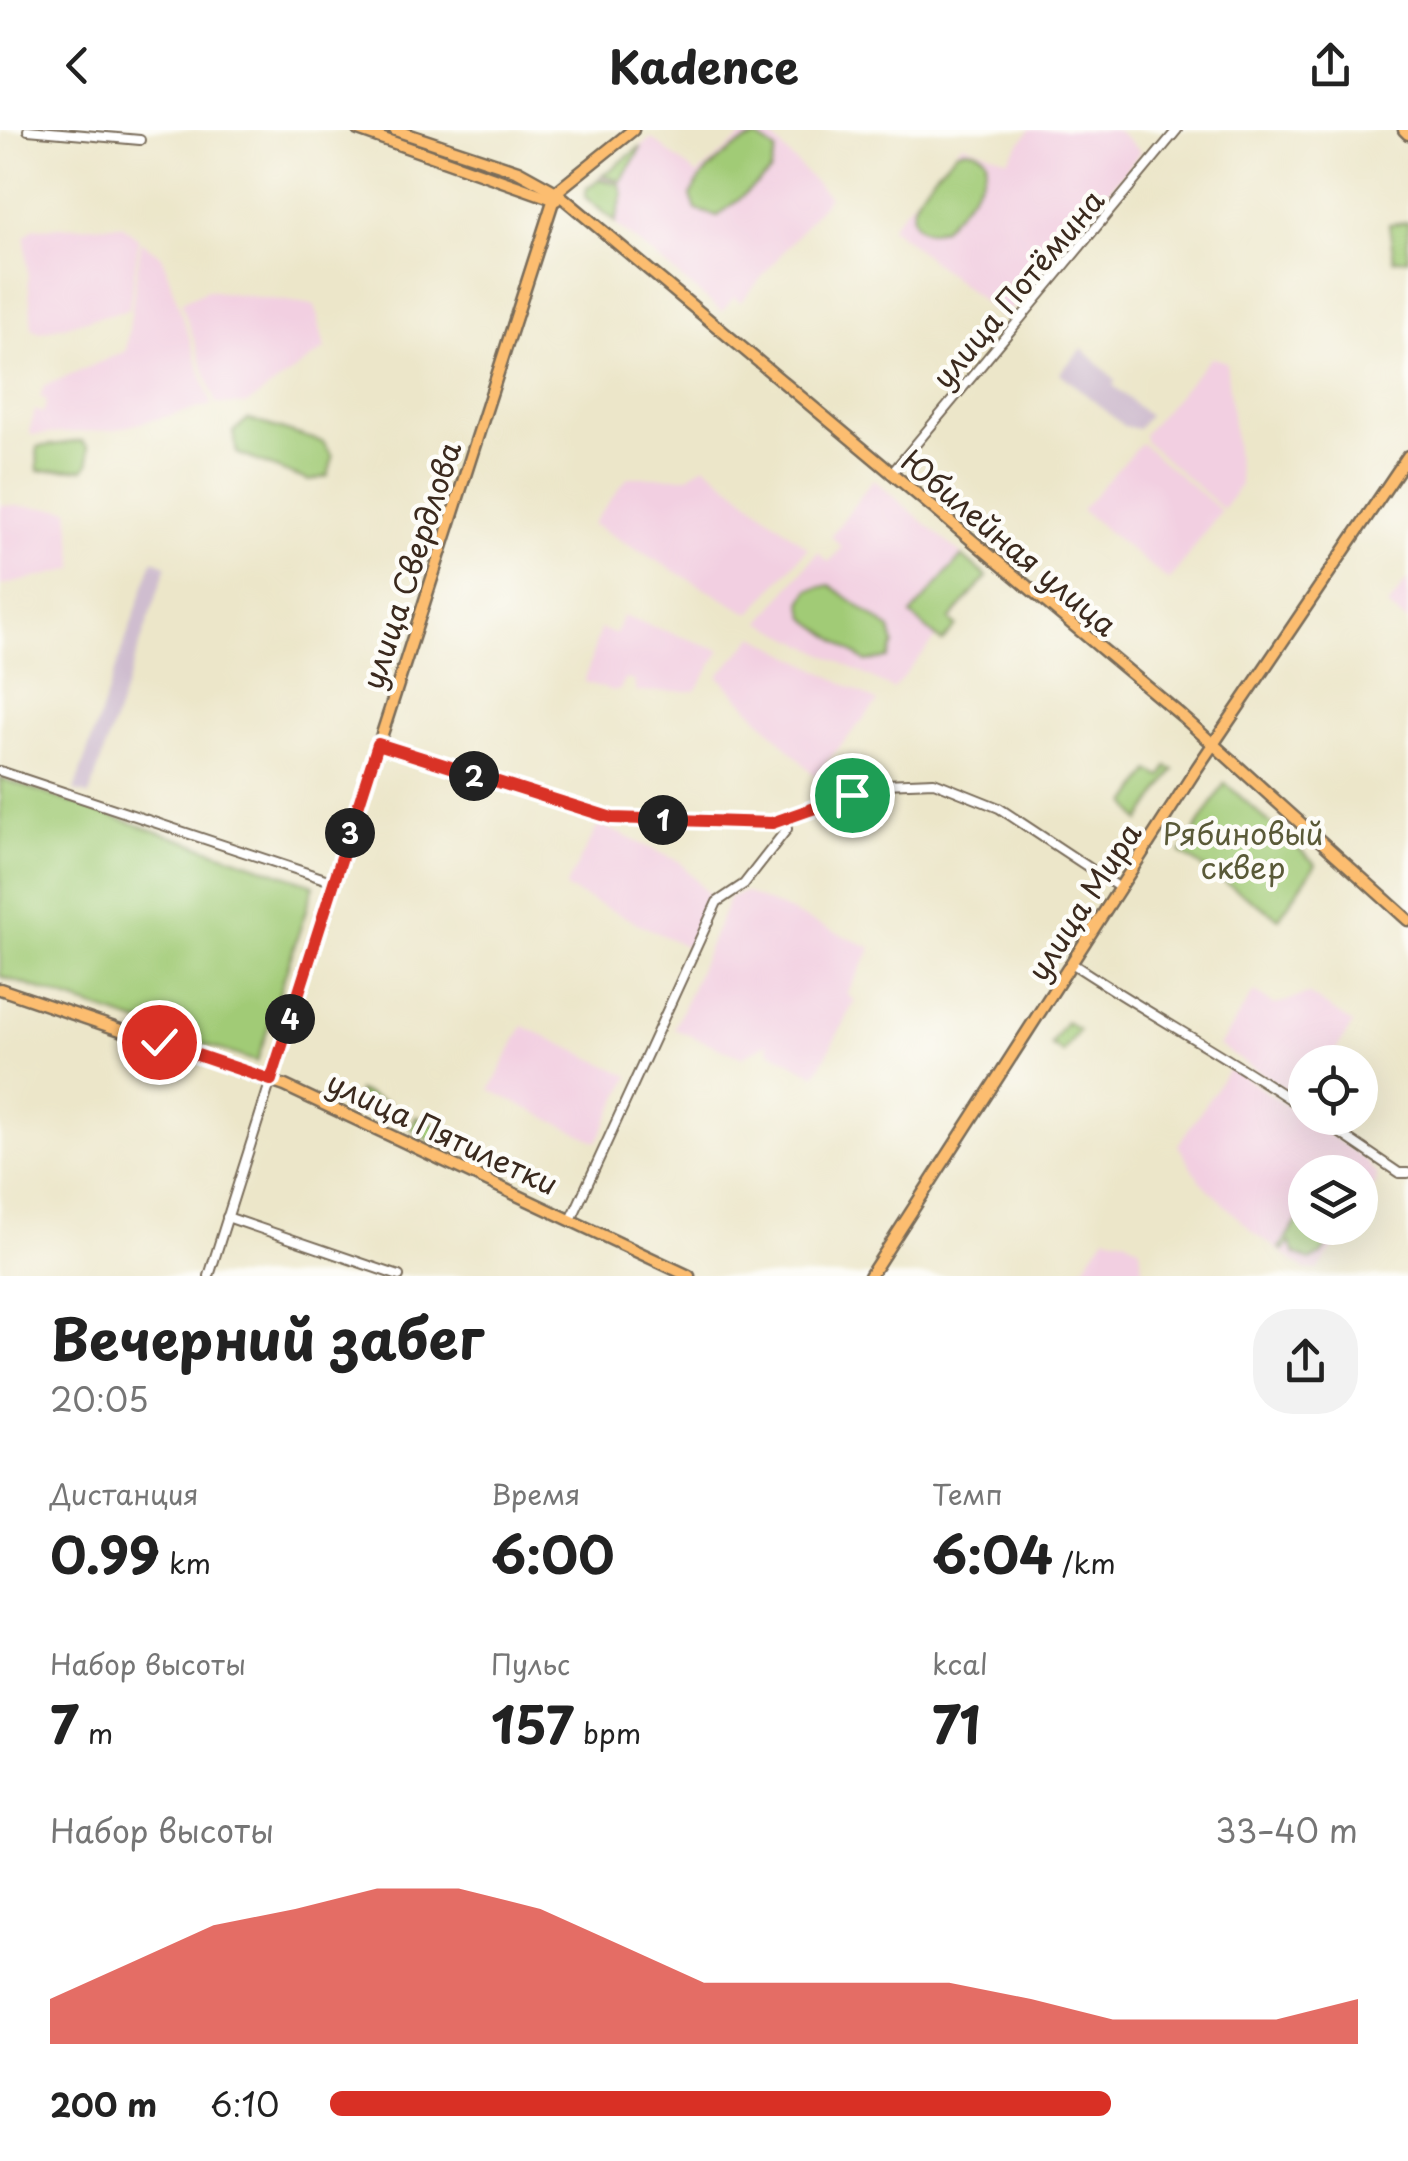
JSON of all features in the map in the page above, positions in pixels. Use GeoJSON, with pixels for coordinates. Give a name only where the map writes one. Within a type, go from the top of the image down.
{"type":"FeatureCollection","features":[{"type":"Feature","properties":{"kind":"main road","name":"Юбилейная улица"},"geometry":{"type":"LineString","coordinates":[[358,130],[555,196]]}},
{"type":"Feature","properties":{"kind":"main road","name":"Юбилейная улица"},"geometry":{"type":"LineString","coordinates":[[395,130],[518,171],[575,208],[1214,744],[1408,920]]}},
{"type":"Feature","properties":{"kind":"main road"},"geometry":{"type":"LineString","coordinates":[[555,196],[633,130]]}},
{"type":"Feature","properties":{"kind":"main road","name":"улица Свердлова"},"geometry":{"type":"LineString","coordinates":[[271,1080],[555,196]]}},
{"type":"Feature","properties":{"kind":"main road","name":"улица Мира"},"geometry":{"type":"LineString","coordinates":[[873,1275],[1214,744],[1408,456]]}},
{"type":"Feature","properties":{"kind":"main road","name":"улица Пятилетки"},"geometry":{"type":"LineString","coordinates":[[0,989],[271,1080],[689,1276]]}},
{"type":"Feature","properties":{"kind":"street"},"geometry":{"type":"LineString","coordinates":[[28,130],[140,140]]}},
{"type":"Feature","properties":{"kind":"street","name":"улица Потёмина"},"geometry":{"type":"LineString","coordinates":[[891,474],[1177,130]]}},
{"type":"Feature","properties":{"kind":"street"},"geometry":{"type":"LineString","coordinates":[[378,744],[612,818],[784,822],[884,784],[934,782],[999,808],[1122,889]]}},
{"type":"Feature","properties":{"kind":"street"},"geometry":{"type":"LineString","coordinates":[[0,771],[334,882]]}},
{"type":"Feature","properties":{"kind":"street"},"geometry":{"type":"LineString","coordinates":[[571,1220],[717,902],[751,876],[787,829],[784,822]]}},
{"type":"Feature","properties":{"kind":"street"},"geometry":{"type":"LineString","coordinates":[[1073,964],[1179,1032],[1214,1047],[1288,1097]]}},
{"type":"Feature","properties":{"kind":"street","name":"улица Свердлова"},"geometry":{"type":"LineString","coordinates":[[208,1276],[271,1080]]}},
{"type":"Feature","properties":{"kind":"street"},"geometry":{"type":"LineString","coordinates":[[1344,1135],[1399,1172],[1408,1173]]}},
{"type":"Feature","properties":{"kind":"street"},"geometry":{"type":"LineString","coordinates":[[227,1217],[375,1272],[399,1276]]}},
{"type":"Feature","properties":{"kind":"shaded area"},"geometry":{"type":"Polygon","coordinates":[[[750,130],[765,130],[829,197],[741,302],[734,297],[722,312],[585,199],[586,187],[652,138],[697,175],[750,130]]]}},
{"type":"Feature","properties":{"kind":"shaded area"},"geometry":{"type":"Polygon","coordinates":[[[1030,130],[1116,130],[1141,152],[1003,318],[890,227],[962,143],[1008,159],[1030,130]]]}},
{"type":"Feature","properties":{"kind":"shaded area"},"geometry":{"type":"Polygon","coordinates":[[[122,225],[139,239],[129,309],[40,332],[32,328],[25,236],[34,228],[122,225]]]}},
{"type":"Feature","properties":{"kind":"shaded area"},"geometry":{"type":"Polygon","coordinates":[[[141,241],[162,256],[212,405],[113,430],[32,435],[29,432],[35,410],[43,413],[47,400],[40,397],[44,386],[126,351],[141,241]]]}},
{"type":"Feature","properties":{"kind":"shaded area"},"geometry":{"type":"Polygon","coordinates":[[[207,290],[315,305],[325,349],[246,405],[216,404],[181,302],[207,290]]]}},
{"type":"Feature","properties":{"kind":"shaded area"},"geometry":{"type":"Polygon","coordinates":[[[1082,348],[1116,381],[1113,385],[1148,416],[1138,429],[1124,426],[1060,373],[1082,348]]]}},
{"type":"Feature","properties":{"kind":"shaded area"},"geometry":{"type":"Polygon","coordinates":[[[1211,357],[1226,362],[1240,485],[1223,509],[1145,441],[1144,434],[1211,357]]]}},
{"type":"Feature","properties":{"kind":"shaded area"},"geometry":{"type":"Polygon","coordinates":[[[1141,443],[1221,511],[1169,581],[1081,510],[1141,443]]]}},
{"type":"Feature","properties":{"kind":"shaded area"},"geometry":{"type":"Polygon","coordinates":[[[705,465],[808,548],[750,614],[592,524],[628,477],[687,477],[705,465]]]}},
{"type":"Feature","properties":{"kind":"shaded area"},"geometry":{"type":"Polygon","coordinates":[[[873,479],[988,577],[893,689],[761,622],[818,552],[829,562],[842,547],[831,536],[873,479]]]}},
{"type":"Feature","properties":{"kind":"shaded area"},"geometry":{"type":"Polygon","coordinates":[[[0,505],[69,509],[75,569],[0,586],[0,505]]]}},
{"type":"Feature","properties":{"kind":"shaded area"},"geometry":{"type":"Polygon","coordinates":[[[153,560],[167,565],[89,796],[74,791],[153,560]]]}},
{"type":"Feature","properties":{"kind":"shaded area"},"geometry":{"type":"Polygon","coordinates":[[[1408,579],[1408,622],[1388,607],[1408,579]]]}},
{"type":"Feature","properties":{"kind":"shaded area"},"geometry":{"type":"Polygon","coordinates":[[[622,616],[721,650],[696,691],[636,692],[634,681],[625,679],[620,690],[613,691],[584,682],[600,629],[616,634],[622,616]]]}},
{"type":"Feature","properties":{"kind":"shaded area"},"geometry":{"type":"Polygon","coordinates":[[[755,636],[878,702],[815,776],[718,676],[755,636]]]}},
{"type":"Feature","properties":{"kind":"shaded area"},"geometry":{"type":"Polygon","coordinates":[[[599,824],[680,862],[713,900],[687,947],[565,888],[599,824]]]}},
{"type":"Feature","properties":{"kind":"shaded area"},"geometry":{"type":"Polygon","coordinates":[[[745,892],[872,948],[847,994],[855,1001],[816,1075],[768,1050],[768,1043],[742,1057],[674,1029],[730,897],[745,892]]]}},
{"type":"Feature","properties":{"kind":"shaded area"},"geometry":{"type":"Polygon","coordinates":[[[1254,992],[1275,1005],[1308,994],[1353,1024],[1339,1045],[1288,1045],[1288,1091],[1219,1046],[1254,992]]]}},
{"type":"Feature","properties":{"kind":"shaded area"},"geometry":{"type":"Polygon","coordinates":[[[523,1026],[630,1076],[597,1142],[490,1090],[523,1026]]]}},
{"type":"Feature","properties":{"kind":"shaded area"},"geometry":{"type":"Polygon","coordinates":[[[1230,1067],[1288,1107],[1288,1135],[1329,1135],[1359,1155],[1288,1155],[1288,1245],[1335,1245],[1318,1270],[1305,1269],[1252,1231],[1201,1182],[1178,1145],[1230,1067]]]}},
{"type":"Feature","properties":{"kind":"shaded area"},"geometry":{"type":"Polygon","coordinates":[[[1106,1235],[1125,1239],[1140,1248],[1143,1276],[1077,1276],[1106,1235]]]}},
{"type":"Feature","properties":{"kind":"green space"},"geometry":{"type":"Polygon","coordinates":[[[758,138],[776,151],[770,173],[718,216],[696,210],[691,196],[701,178],[729,152],[758,138]]]}},
{"type":"Feature","properties":{"kind":"green space"},"geometry":{"type":"Polygon","coordinates":[[[639,148],[621,181],[602,176],[639,148]]]}},
{"type":"Feature","properties":{"kind":"green space"},"geometry":{"type":"Polygon","coordinates":[[[964,149],[980,152],[986,160],[979,183],[943,228],[922,229],[913,219],[917,199],[941,167],[964,149]]]}},
{"type":"Feature","properties":{"kind":"green space"},"geometry":{"type":"Polygon","coordinates":[[[599,179],[620,184],[623,194],[615,222],[585,197],[587,188],[599,179]]]}},
{"type":"Feature","properties":{"kind":"green space"},"geometry":{"type":"Polygon","coordinates":[[[1408,222],[1408,259],[1394,260],[1389,224],[1408,222]]]}},
{"type":"Feature","properties":{"kind":"green space"},"geometry":{"type":"Polygon","coordinates":[[[248,419],[323,442],[333,457],[328,476],[309,481],[237,453],[233,432],[248,419]]]}},
{"type":"Feature","properties":{"kind":"green space"},"geometry":{"type":"Polygon","coordinates":[[[82,441],[88,447],[89,463],[84,469],[38,471],[37,447],[82,441]]]}},
{"type":"Feature","properties":{"kind":"green space"},"geometry":{"type":"Polygon","coordinates":[[[962,556],[987,577],[949,620],[956,626],[942,642],[911,615],[962,556]]]}},
{"type":"Feature","properties":{"kind":"green space"},"geometry":{"type":"Polygon","coordinates":[[[830,585],[890,629],[894,644],[888,658],[866,662],[806,618],[802,603],[809,590],[830,585]]]}},
{"type":"Feature","properties":{"kind":"green space"},"geometry":{"type":"Polygon","coordinates":[[[1167,767],[1174,770],[1140,821],[1128,804],[1150,771],[1162,777],[1167,767]]]}},
{"type":"Feature","properties":{"kind":"green space"},"geometry":{"type":"Polygon","coordinates":[[[0,778],[314,885],[257,1062],[0,976],[0,778]]]}},
{"type":"Feature","properties":{"kind":"green space","name":"Рябиновый сквер"},"geometry":{"type":"Polygon","coordinates":[[[1225,783],[1316,864],[1279,918],[1181,853],[1225,783]]]}},
{"type":"Feature","properties":{"kind":"green space"},"geometry":{"type":"Polygon","coordinates":[[[1066,1022],[1079,1030],[1063,1053],[1051,1045],[1066,1022]]]}},
{"type":"Feature","properties":{"kind":"green space"},"geometry":{"type":"Polygon","coordinates":[[[358,1091],[390,1104],[383,1117],[360,1107],[358,1091]]]}},
{"type":"Feature","properties":{"kind":"green space"},"geometry":{"type":"Polygon","coordinates":[[[416,1117],[452,1133],[445,1150],[411,1129],[416,1117]]]}},
{"type":"Feature","properties":{"kind":"green space"},"geometry":{"type":"Polygon","coordinates":[[[1291,1245],[1329,1245],[1322,1255],[1310,1260],[1295,1254],[1291,1245]]]}},
{"type":"Feature","properties":{"kind":"route"},"geometry":{"type":"LineString","coordinates":[[159,1042],[271,1080],[378,744],[612,818],[784,822],[852,795]]}}]}
